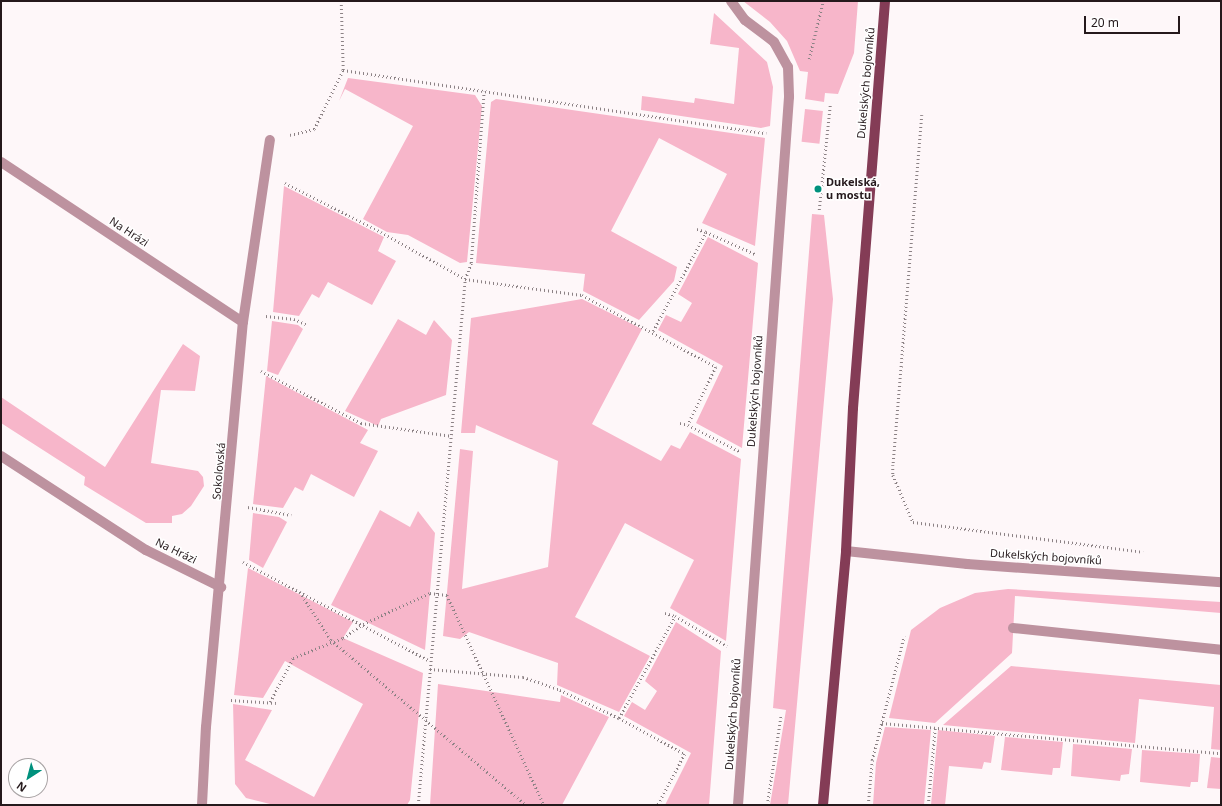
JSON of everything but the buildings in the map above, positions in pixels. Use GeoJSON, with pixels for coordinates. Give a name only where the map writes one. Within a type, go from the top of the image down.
{"type":"FeatureCollection","features":[{"type":"Feature","properties":{"kind":"main road","name":"Dukelských bojovníků"},"geometry":{"type":"LineString","coordinates":[[823,805],[846,551],[853,408],[885,1]]}},
{"type":"Feature","properties":{"kind":"street","name":"Dukelských bojovníků"},"geometry":{"type":"LineString","coordinates":[[731,1],[745,20],[774,42],[788,67],[789,97],[738,805]]}},
{"type":"Feature","properties":{"kind":"street","name":"Sokolovská"},"geometry":{"type":"LineString","coordinates":[[202,805],[206,727],[221,587],[243,322],[270,140]]}},
{"type":"Feature","properties":{"kind":"street","name":"Na Hrázi"},"geometry":{"type":"LineString","coordinates":[[1,162],[243,322]]}},
{"type":"Feature","properties":{"kind":"street","name":"Na Hrázi"},"geometry":{"type":"LineString","coordinates":[[1,456],[146,550],[221,587]]}},
{"type":"Feature","properties":{"kind":"street","name":"Dukelských bojovníků"},"geometry":{"type":"LineString","coordinates":[[846,551],[967,564],[1221,582]]}},
{"type":"Feature","properties":{"kind":"street"},"geometry":{"type":"LineString","coordinates":[[1013,628],[1221,650]]}},
{"type":"Feature","properties":{"kind":"path"},"geometry":{"type":"LineString","coordinates":[[270,140],[314,129],[343,70],[341,1]]}},
{"type":"Feature","properties":{"kind":"path"},"geometry":{"type":"LineString","coordinates":[[808,67],[823,1]]}},
{"type":"Feature","properties":{"kind":"path"},"geometry":{"type":"LineString","coordinates":[[343,70],[774,134]]}},
{"type":"Feature","properties":{"kind":"path"},"geometry":{"type":"LineString","coordinates":[[418,805],[427,721],[430,661],[438,593],[465,279],[471,263],[484,91]]}},
{"type":"Feature","properties":{"kind":"path"},"geometry":{"type":"LineString","coordinates":[[819,210],[830,106]]}},
{"type":"Feature","properties":{"kind":"path"},"geometry":{"type":"LineString","coordinates":[[922,115],[893,465],[893,476],[913,522],[1149,553]]}},
{"type":"Feature","properties":{"kind":"path"},"geometry":{"type":"LineString","coordinates":[[278,180],[385,234],[465,279],[582,295],[653,331],[716,367],[688,424]]}},
{"type":"Feature","properties":{"kind":"path"},"geometry":{"type":"LineString","coordinates":[[697,229],[762,258]]}},
{"type":"Feature","properties":{"kind":"path"},"geometry":{"type":"LineString","coordinates":[[653,331],[706,232]]}},
{"type":"Feature","properties":{"kind":"path"},"geometry":{"type":"LineString","coordinates":[[266,316],[294,318],[306,324]]}},
{"type":"Feature","properties":{"kind":"path"},"geometry":{"type":"LineString","coordinates":[[261,371],[361,422],[452,436]]}},
{"type":"Feature","properties":{"kind":"path"},"geometry":{"type":"LineString","coordinates":[[680,423],[688,424],[745,454]]}},
{"type":"Feature","properties":{"kind":"path"},"geometry":{"type":"LineString","coordinates":[[247,507],[291,515]]}},
{"type":"Feature","properties":{"kind":"path"},"geometry":{"type":"LineString","coordinates":[[242,561],[363,624],[430,661]]}},
{"type":"Feature","properties":{"kind":"path"},"geometry":{"type":"LineString","coordinates":[[300,592],[331,640],[526,805]]}},
{"type":"Feature","properties":{"kind":"path"},"geometry":{"type":"LineString","coordinates":[[270,702],[293,658],[331,640],[343,638],[363,624],[430,593],[438,593],[447,596],[544,805]]}},
{"type":"Feature","properties":{"kind":"path"},"geometry":{"type":"LineString","coordinates":[[665,613],[675,616],[728,647]]}},
{"type":"Feature","properties":{"kind":"path"},"geometry":{"type":"LineString","coordinates":[[619,718],[675,616]]}},
{"type":"Feature","properties":{"kind":"path"},"geometry":{"type":"LineString","coordinates":[[868,805],[872,760],[904,636]]}},
{"type":"Feature","properties":{"kind":"path"},"geometry":{"type":"LineString","coordinates":[[430,668],[523,677],[560,690],[619,718],[685,754],[658,805]]}},
{"type":"Feature","properties":{"kind":"path"},"geometry":{"type":"LineString","coordinates":[[228,700],[276,703]]}},
{"type":"Feature","properties":{"kind":"path"},"geometry":{"type":"LineString","coordinates":[[767,805],[781,715]]}},
{"type":"Feature","properties":{"kind":"path"},"geometry":{"type":"LineString","coordinates":[[882,723],[1221,753]]}},
{"type":"Feature","properties":{"kind":"path"},"geometry":{"type":"LineString","coordinates":[[928,805],[935,728]]}},
{"type":"Feature","properties":{"kind":"shaded area"},"geometry":{"type":"Polygon","coordinates":[[[743,1],[858,1],[854,53],[838,94],[825,93],[824,102],[805,99],[808,72],[800,71],[787,41],[770,22],[743,1]]]}},
{"type":"Feature","properties":{"kind":"shaded area"},"geometry":{"type":"Polygon","coordinates":[[[714,13],[767,62],[773,87],[770,126],[761,128],[641,110],[642,96],[694,103],[695,98],[734,104],[739,48],[710,44],[714,13]]]}},
{"type":"Feature","properties":{"kind":"shaded area"},"geometry":{"type":"Polygon","coordinates":[[[348,78],[475,95],[482,106],[467,262],[460,263],[408,235],[387,232],[363,219],[413,126],[345,89],[339,101],[348,78]]]}},
{"type":"Feature","properties":{"kind":"shaded area"},"geometry":{"type":"Polygon","coordinates":[[[496,99],[765,138],[755,246],[702,223],[727,174],[659,138],[611,231],[677,267],[674,281],[639,320],[583,291],[585,274],[476,263],[491,102],[496,99]]]}},
{"type":"Feature","properties":{"kind":"shaded area"},"geometry":{"type":"Polygon","coordinates":[[[805,109],[823,111],[819,144],[802,142],[805,109]]]}},
{"type":"Feature","properties":{"kind":"shaded area"},"geometry":{"type":"Polygon","coordinates":[[[284,186],[384,237],[378,251],[396,261],[372,305],[328,282],[319,298],[312,294],[299,316],[273,312],[284,186]]]}},
{"type":"Feature","properties":{"kind":"shaded area"},"geometry":{"type":"Polygon","coordinates":[[[812,214],[824,215],[833,299],[788,805],[770,805],[786,710],[773,708],[812,214]]]}},
{"type":"Feature","properties":{"kind":"shaded area"},"geometry":{"type":"Polygon","coordinates":[[[708,237],[758,263],[742,448],[696,423],[723,366],[658,330],[666,315],[681,322],[692,303],[678,294],[708,237]]]}},
{"type":"Feature","properties":{"kind":"shaded area"},"geometry":{"type":"Polygon","coordinates":[[[582,299],[642,329],[592,424],[661,461],[671,445],[680,449],[690,432],[741,459],[726,641],[670,608],[694,560],[625,523],[575,617],[650,656],[619,712],[557,685],[558,663],[469,632],[460,639],[443,636],[460,449],[473,451],[462,589],[548,567],[558,461],[476,425],[475,433],[461,433],[471,318],[582,299]]]}},
{"type":"Feature","properties":{"kind":"shaded area"},"geometry":{"type":"Polygon","coordinates":[[[398,319],[426,335],[434,320],[452,340],[446,395],[381,419],[378,426],[345,411],[398,319]]]}},
{"type":"Feature","properties":{"kind":"shaded area"},"geometry":{"type":"Polygon","coordinates":[[[272,321],[298,325],[303,329],[278,375],[267,371],[272,321]]]}},
{"type":"Feature","properties":{"kind":"shaded area"},"geometry":{"type":"Polygon","coordinates":[[[183,344],[200,356],[195,391],[161,390],[151,463],[198,471],[203,477],[204,486],[191,506],[182,514],[172,516],[172,523],[146,523],[84,485],[85,477],[1,423],[1,397],[105,467],[183,344]]]}},
{"type":"Feature","properties":{"kind":"shaded area"},"geometry":{"type":"Polygon","coordinates":[[[266,376],[368,430],[360,443],[378,451],[354,497],[311,474],[303,491],[295,487],[283,508],[253,504],[266,376]]]}},
{"type":"Feature","properties":{"kind":"shaded area"},"geometry":{"type":"Polygon","coordinates":[[[380,510],[410,527],[418,511],[435,533],[425,650],[331,605],[380,510]]]}},
{"type":"Feature","properties":{"kind":"shaded area"},"geometry":{"type":"Polygon","coordinates":[[[253,513],[279,517],[287,522],[263,568],[249,560],[253,513]]]}},
{"type":"Feature","properties":{"kind":"shaded area"},"geometry":{"type":"Polygon","coordinates":[[[248,568],[353,622],[343,638],[423,673],[410,800],[407,805],[274,805],[246,798],[235,784],[233,704],[272,710],[245,760],[314,797],[363,704],[285,661],[263,698],[234,695],[248,568]]]}},
{"type":"Feature","properties":{"kind":"shaded area"},"geometry":{"type":"Polygon","coordinates":[[[1008,589],[1221,602],[1221,613],[1015,596],[1012,653],[935,723],[889,718],[911,630],[940,608],[975,593],[1008,589]]]}},
{"type":"Feature","properties":{"kind":"shaded area"},"geometry":{"type":"Polygon","coordinates":[[[676,622],[721,651],[709,805],[665,805],[691,753],[624,716],[632,702],[645,710],[657,691],[645,681],[676,622]]]}},
{"type":"Feature","properties":{"kind":"shaded area"},"geometry":{"type":"Polygon","coordinates":[[[1011,666],[1221,685],[1221,750],[1211,749],[1214,707],[1139,699],[1135,743],[943,725],[1011,666]]]}},
{"type":"Feature","properties":{"kind":"shaded area"},"geometry":{"type":"Polygon","coordinates":[[[438,684],[560,702],[561,695],[609,717],[562,805],[430,805],[438,684]]]}},
{"type":"Feature","properties":{"kind":"shaded area"},"geometry":{"type":"Polygon","coordinates":[[[885,727],[931,730],[924,805],[873,805],[876,763],[885,727]]]}},
{"type":"Feature","properties":{"kind":"shaded area"},"geometry":{"type":"Polygon","coordinates":[[[938,730],[995,736],[991,763],[984,762],[982,769],[949,766],[945,805],[931,805],[938,730]]]}},
{"type":"Feature","properties":{"kind":"shaded area"},"geometry":{"type":"Polygon","coordinates":[[[1005,737],[1063,742],[1060,768],[1053,768],[1052,775],[1001,770],[1005,737]]]}},
{"type":"Feature","properties":{"kind":"shaded area"},"geometry":{"type":"Polygon","coordinates":[[[1073,744],[1132,749],[1129,774],[1121,775],[1120,781],[1071,776],[1073,744]]]}},
{"type":"Feature","properties":{"kind":"shaded area"},"geometry":{"type":"Polygon","coordinates":[[[1142,750],[1200,754],[1198,782],[1191,782],[1190,787],[1140,782],[1142,750]]]}},
{"type":"Feature","properties":{"kind":"shaded area"},"geometry":{"type":"Polygon","coordinates":[[[1211,757],[1221,758],[1221,789],[1207,788],[1211,757]]]}},
{"type":"Feature","properties":{"kind":"place","name":"Dukelská, u mostu"},"geometry":{"type":"Point","coordinates":[818,189]}}]}
